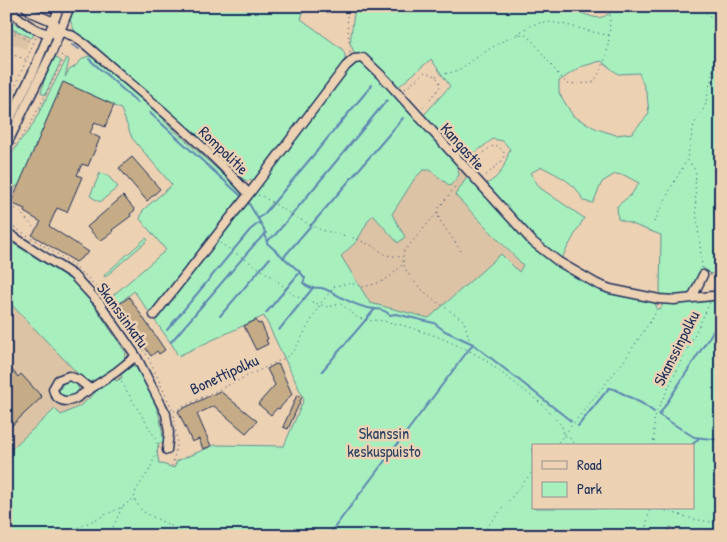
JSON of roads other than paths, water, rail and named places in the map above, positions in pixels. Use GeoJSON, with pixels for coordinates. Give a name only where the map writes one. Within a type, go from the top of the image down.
{"type":"FeatureCollection","features":[{"type":"Feature","properties":{"kind":"street"},"geometry":{"type":"LineString","coordinates":[[9,6],[19,19],[49,34],[60,31]]}},
{"type":"Feature","properties":{"kind":"street"},"geometry":{"type":"LineString","coordinates":[[25,6],[33,13],[54,22],[60,31]]}},
{"type":"Feature","properties":{"kind":"street"},"geometry":{"type":"LineString","coordinates":[[6,126],[23,94],[60,6]]}},
{"type":"Feature","properties":{"kind":"street"},"geometry":{"type":"LineString","coordinates":[[6,146],[52,52],[70,6]]}},
{"type":"Feature","properties":{"kind":"street","name":"Rompolitie"},"geometry":{"type":"LineString","coordinates":[[60,31],[73,36],[86,45],[170,118],[235,178],[249,194],[154,315]]}},
{"type":"Feature","properties":{"kind":"street","name":"Kangastie"},"geometry":{"type":"LineString","coordinates":[[249,194],[351,61],[358,58],[367,60],[532,242],[559,262],[597,284],[610,289],[674,300],[712,296]]}},
{"type":"Feature","properties":{"kind":"street","name":"Skanssinkatu"},"geometry":{"type":"LineString","coordinates":[[6,232],[61,266],[82,283],[100,304],[136,356],[166,414],[169,433],[167,450]]}},
{"type":"Feature","properties":{"kind":"street"},"geometry":{"type":"LineString","coordinates":[[692,298],[703,275]]}},
{"type":"Feature","properties":{"kind":"street"},"geometry":{"type":"LineString","coordinates":[[90,389],[136,356]]}},
{"type":"Feature","properties":{"kind":"waterway"},"geometry":{"type":"LineString","coordinates":[[72,45],[79,49]]}},
{"type":"Feature","properties":{"kind":"waterway"},"geometry":{"type":"LineString","coordinates":[[89,59],[138,103]]}},
{"type":"Feature","properties":{"kind":"waterway"},"geometry":{"type":"LineString","coordinates":[[259,218],[372,85]]}},
{"type":"Feature","properties":{"kind":"waterway"},"geometry":{"type":"LineString","coordinates":[[267,241],[275,235],[387,100]]}},
{"type":"Feature","properties":{"kind":"waterway"},"geometry":{"type":"LineString","coordinates":[[150,113],[240,195]]}},
{"type":"Feature","properties":{"kind":"waterway"},"geometry":{"type":"LineString","coordinates":[[283,258],[403,118]]}},
{"type":"Feature","properties":{"kind":"waterway"},"geometry":{"type":"LineString","coordinates":[[248,202],[264,229],[267,243],[300,272],[305,278],[303,283],[306,286],[325,289],[356,304],[382,310],[390,315],[396,314],[434,323],[445,331],[473,344],[571,421]]}},
{"type":"Feature","properties":{"kind":"waterway"},"geometry":{"type":"LineString","coordinates":[[167,330],[250,230],[260,222]]}},
{"type":"Feature","properties":{"kind":"waterway"},"geometry":{"type":"LineString","coordinates":[[171,342],[266,233]]}},
{"type":"Feature","properties":{"kind":"waterway"},"geometry":{"type":"LineString","coordinates":[[220,316],[270,258]]}},
{"type":"Feature","properties":{"kind":"waterway"},"geometry":{"type":"LineString","coordinates":[[266,313],[300,272]]}},
{"type":"Feature","properties":{"kind":"waterway"},"geometry":{"type":"LineString","coordinates":[[279,330],[312,289]]}},
{"type":"Feature","properties":{"kind":"waterway"},"geometry":{"type":"LineString","coordinates":[[322,371],[375,309]]}},
{"type":"Feature","properties":{"kind":"waterway"},"geometry":{"type":"LineString","coordinates":[[721,319],[659,415],[694,437],[721,440]]}},
{"type":"Feature","properties":{"kind":"waterway"},"geometry":{"type":"LineString","coordinates":[[328,536],[473,344]]}},
{"type":"Feature","properties":{"kind":"waterway"},"geometry":{"type":"LineString","coordinates":[[578,426],[609,388],[643,404],[654,412]]}},
{"type":"Feature","properties":{"kind":"waterway"},"geometry":{"type":"LineString","coordinates":[[693,444],[698,439]]}},
{"type":"Feature","properties":{"kind":"park label","name":"Skanssin keskuspuisto"},"geometry":{"type":"Point","coordinates":[384,442]}}]}
